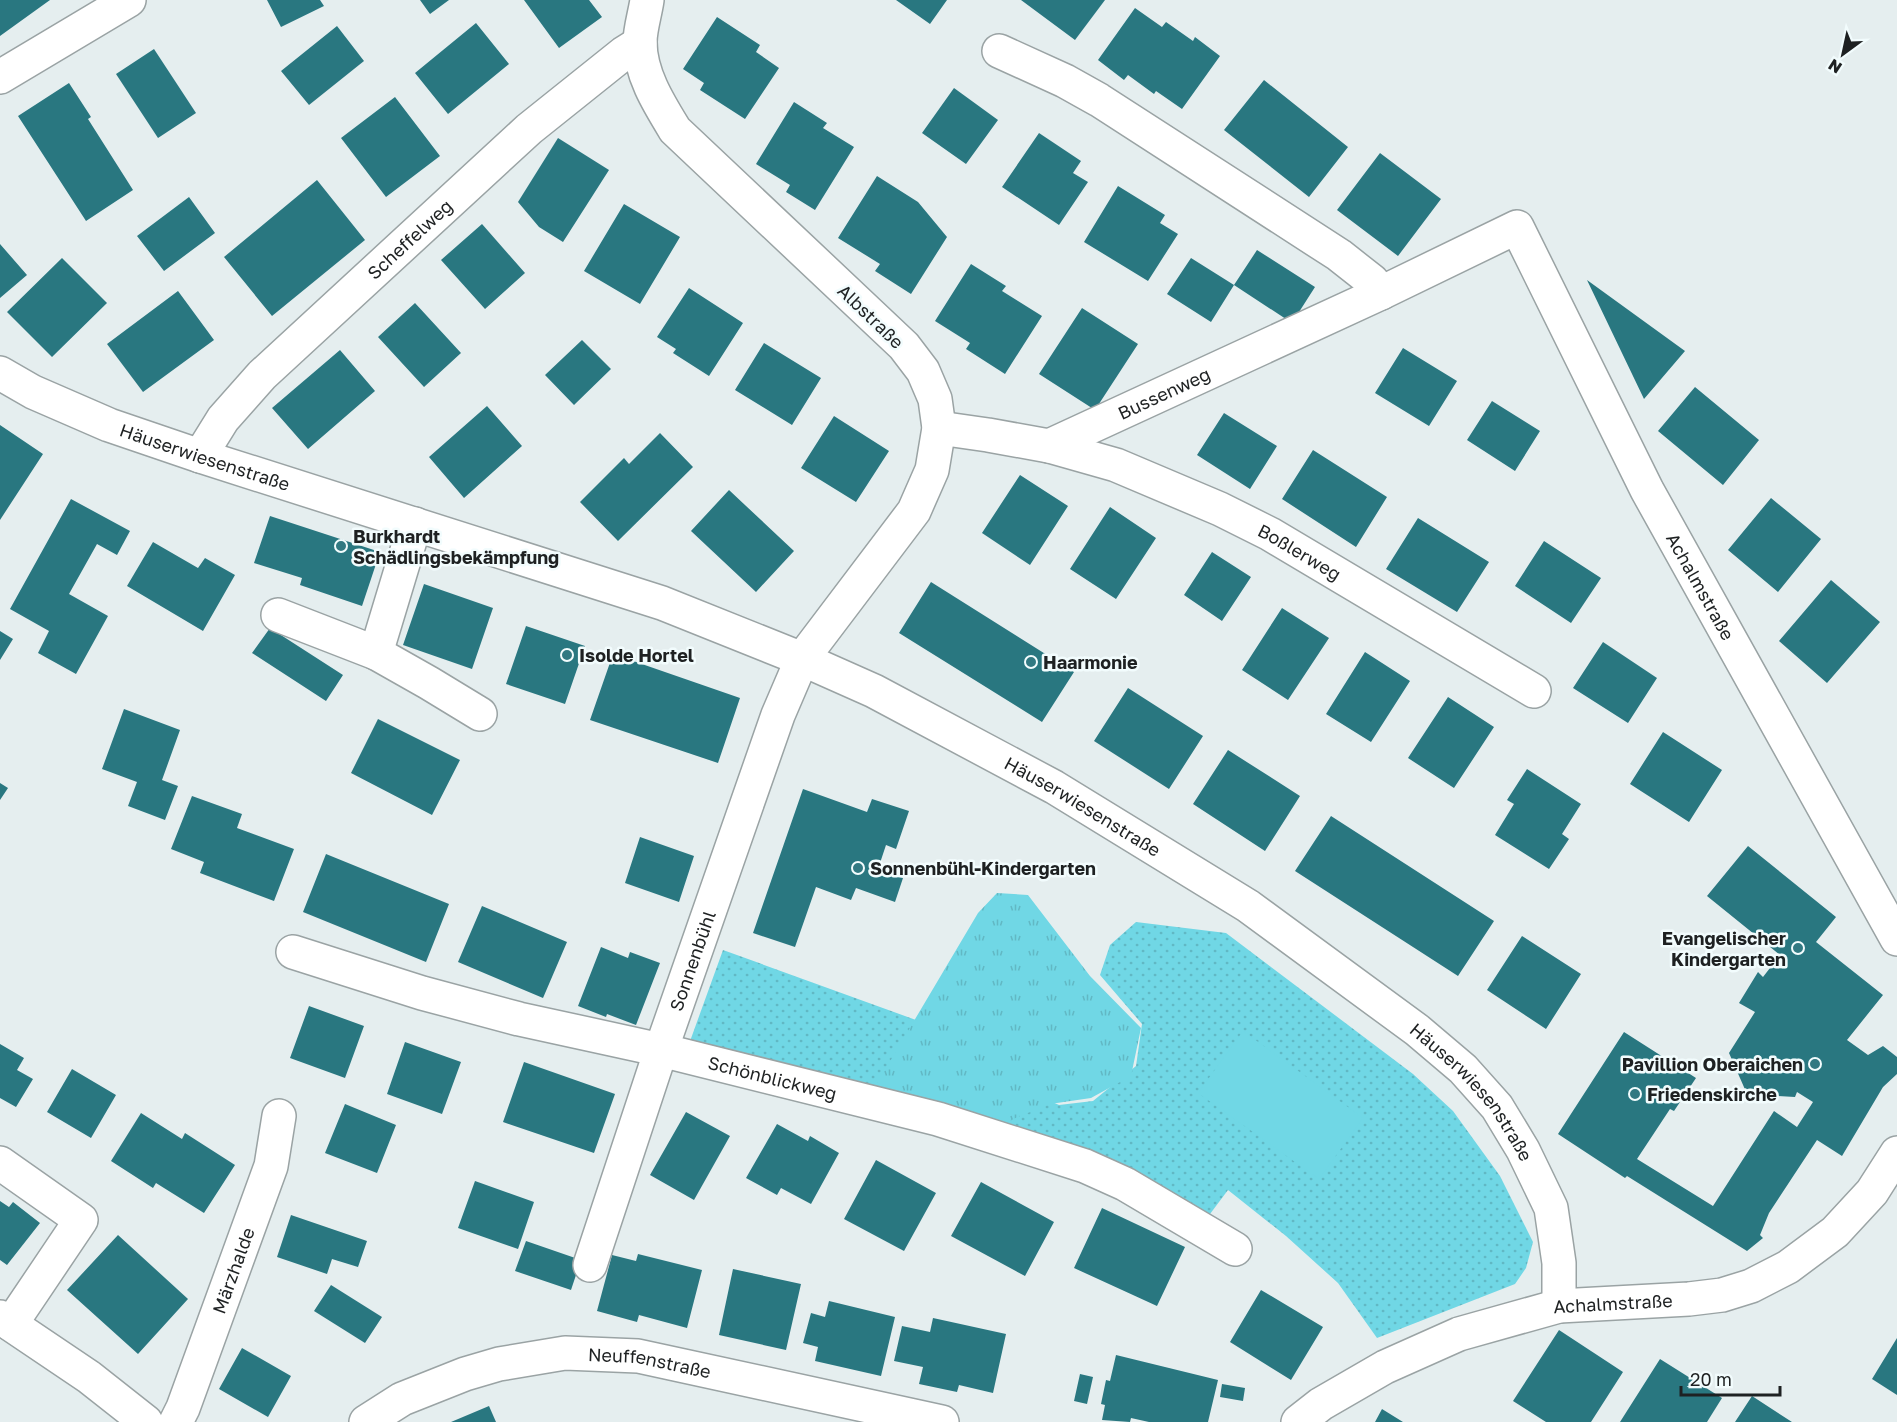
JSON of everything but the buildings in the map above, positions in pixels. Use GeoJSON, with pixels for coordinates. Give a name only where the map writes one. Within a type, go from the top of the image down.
{"type":"FeatureCollection","features":[{"type":"Feature","properties":{"kind":"street"},"geometry":{"type":"LineString","coordinates":[[0,77],[129,0]]}},
{"type":"Feature","properties":{"kind":"street","name":"Albstraße"},"geometry":{"type":"LineString","coordinates":[[647,0],[640,43],[645,69],[656,98],[675,130],[904,346],[923,371],[935,399],[939,428],[932,470],[914,512],[802,659]]}},
{"type":"Feature","properties":{"kind":"street","name":"Scheffelweg"},"geometry":{"type":"LineString","coordinates":[[200,456],[223,418],[262,375],[529,129],[624,53],[640,43]]}},
{"type":"Feature","properties":{"kind":"street"},"geometry":{"type":"LineString","coordinates":[[999,51],[1065,81],[1099,100],[1339,255],[1372,281],[1381,293]]}},
{"type":"Feature","properties":{"kind":"street","name":"Bussenweg"},"geometry":{"type":"LineString","coordinates":[[1049,446],[1381,293],[1517,227]]}},
{"type":"Feature","properties":{"kind":"street","name":"Achalmstraße"},"geometry":{"type":"LineString","coordinates":[[1517,227],[1647,490],[1897,939]]}},
{"type":"Feature","properties":{"kind":"street","name":"Häuserwiesenstraße"},"geometry":{"type":"LineString","coordinates":[[0,373],[33,392],[110,425],[200,456],[662,603],[802,659],[874,691],[1054,787],[1248,906],[1417,1030],[1463,1070],[1497,1107],[1523,1150],[1551,1208],[1558,1263],[1559,1306]]}},
{"type":"Feature","properties":{"kind":"street"},"geometry":{"type":"LineString","coordinates":[[939,428],[1049,446]]}},
{"type":"Feature","properties":{"kind":"street","name":"Boßlerweg"},"geometry":{"type":"LineString","coordinates":[[1049,446],[1116,465],[1220,509],[1270,534],[1534,692]]}},
{"type":"Feature","properties":{"kind":"street"},"geometry":{"type":"LineString","coordinates":[[376,653],[415,524]]}},
{"type":"Feature","properties":{"kind":"street"},"geometry":{"type":"LineString","coordinates":[[278,615],[376,653],[480,714]]}},
{"type":"Feature","properties":{"kind":"street","name":"Sonnenbühl"},"geometry":{"type":"LineString","coordinates":[[590,1264],[661,1050],[778,715],[802,659]]}},
{"type":"Feature","properties":{"kind":"street","name":"Schönblickweg"},"geometry":{"type":"LineString","coordinates":[[293,952],[422,993],[519,1019],[661,1050],[938,1119],[1085,1166],[1125,1184],[1234,1249]]}},
{"type":"Feature","properties":{"kind":"street","name":"Märzhalde"},"geometry":{"type":"LineString","coordinates":[[176,1422],[271,1166],[279,1116]]}},
{"type":"Feature","properties":{"kind":"street","name":"Achalmstraße"},"geometry":{"type":"LineString","coordinates":[[1298,1422],[1321,1404],[1385,1367],[1459,1334],[1559,1306],[1689,1299],[1722,1295],[1751,1286],[1788,1267],[1835,1232],[1872,1192],[1897,1153]]}},
{"type":"Feature","properties":{"kind":"street"},"geometry":{"type":"LineString","coordinates":[[0,1163],[81,1220],[5,1320],[89,1377],[146,1422]]}},
{"type":"Feature","properties":{"kind":"street","name":"Neuffenstraße"},"geometry":{"type":"LineString","coordinates":[[366,1422],[402,1399],[465,1374],[499,1364],[565,1353],[638,1356],[660,1360],[942,1422]]}},
{"type":"Feature","properties":{"kind":"green space"},"geometry":{"type":"Polygon","coordinates":[[[997,893],[1028,895],[1090,976],[1141,1028],[1131,1076],[1091,1098],[1050,1104],[998,1125],[873,1090],[978,913],[997,893]]]}},
{"type":"Feature","properties":{"kind":"green space"},"geometry":{"type":"Polygon","coordinates":[[[1136,922],[1226,933],[1413,1074],[1453,1111],[1500,1176],[1533,1242],[1526,1268],[1515,1284],[1377,1338],[1338,1283],[1286,1236],[1228,1190],[1204,1222],[950,1114],[1041,1097],[1059,1105],[1093,1101],[1136,1066],[1142,1024],[1100,975],[1110,945],[1136,922]]]}},
{"type":"Feature","properties":{"kind":"green space"},"geometry":{"type":"Polygon","coordinates":[[[723,950],[927,1024],[926,1109],[689,1044],[723,950]]]}},
{"type":"Feature","properties":{"kind":"green space"},"geometry":{"type":"Polygon","coordinates":[[[1243,1031],[1363,1118],[1319,1179],[1198,1093],[1243,1031]]]}},
{"type":"Feature","properties":{"kind":"place","name":"Burkhardt Schädlingsbekämpfung"},"geometry":{"type":"Point","coordinates":[341,546]}},
{"type":"Feature","properties":{"kind":"place","name":"Isolde Hortel"},"geometry":{"type":"Point","coordinates":[567,655]}},
{"type":"Feature","properties":{"kind":"place","name":"Haarmonie"},"geometry":{"type":"Point","coordinates":[1031,662]}},
{"type":"Feature","properties":{"kind":"place","name":"Sonnenbühl-Kindergarten"},"geometry":{"type":"Point","coordinates":[858,868]}},
{"type":"Feature","properties":{"kind":"place","name":"Evangelischer Kindergarten"},"geometry":{"type":"Point","coordinates":[1798,948]}},
{"type":"Feature","properties":{"kind":"place","name":"Pavillion Oberaichen"},"geometry":{"type":"Point","coordinates":[1815,1064]}},
{"type":"Feature","properties":{"kind":"place","name":"Friedenskirche"},"geometry":{"type":"Point","coordinates":[1635,1094]}}]}
